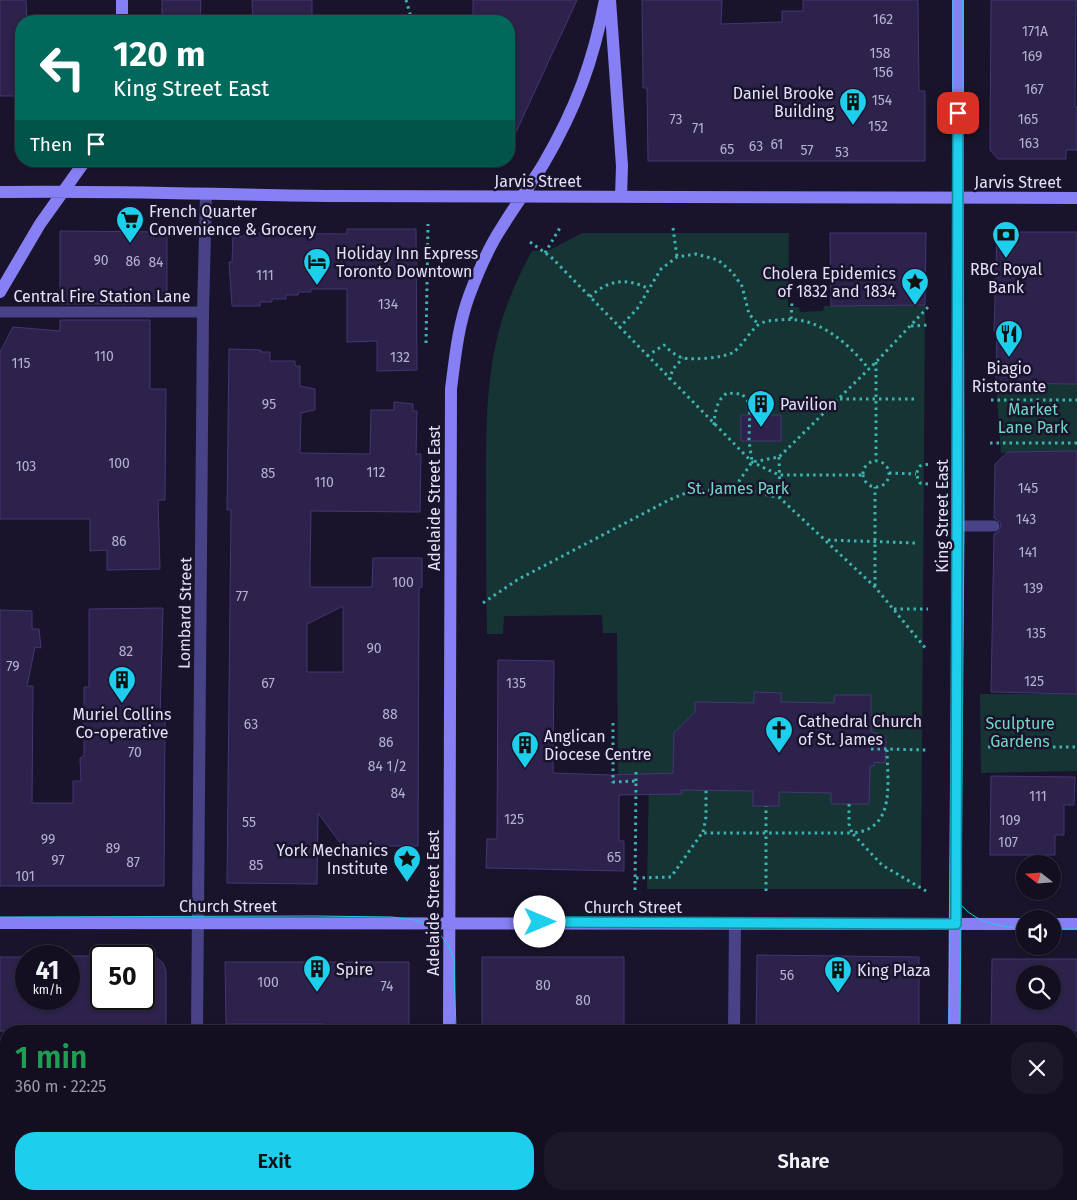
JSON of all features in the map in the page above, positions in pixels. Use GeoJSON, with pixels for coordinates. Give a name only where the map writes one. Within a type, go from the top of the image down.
{"type":"FeatureCollection","features":[{"type":"Feature","properties":{"kind":"main road"},"geometry":{"type":"LineString","coordinates":[[122,0],[122,15]]}},
{"type":"Feature","properties":{"kind":"main road","name":"Adelaide Street East"},"geometry":{"type":"LineString","coordinates":[[449,1025],[451,389],[460,329],[469,296],[501,228],[544,164],[577,101],[589,70],[605,0]]}},
{"type":"Feature","properties":{"kind":"main road"},"geometry":{"type":"LineString","coordinates":[[610,0],[622,166],[621,197]]}},
{"type":"Feature","properties":{"kind":"main road","name":"King Street East"},"geometry":{"type":"LineString","coordinates":[[954,1025],[958,526],[958,0]]}},
{"type":"Feature","properties":{"kind":"main road"},"geometry":{"type":"LineString","coordinates":[[0,292],[40,224],[81,167]]}},
{"type":"Feature","properties":{"kind":"main road","name":"Jarvis Street"},"geometry":{"type":"LineString","coordinates":[[0,192],[64,191],[206,195],[522,197],[1077,198]]}},
{"type":"Feature","properties":{"kind":"main road","name":"Church Street"},"geometry":{"type":"LineString","coordinates":[[0,923],[1016,924]]}},
{"type":"Feature","properties":{"kind":"main road"},"geometry":{"type":"LineString","coordinates":[[1061,924],[1077,924]]}},
{"type":"Feature","properties":{"kind":"street","name":"Lombard Street"},"geometry":{"type":"LineString","coordinates":[[197,1025],[203,312],[206,195]]}},
{"type":"Feature","properties":{"kind":"street"},"geometry":{"type":"LineString","coordinates":[[734,1025],[735,923]]}},
{"type":"Feature","properties":{"kind":"lane","name":"Central Fire Station Lane"},"geometry":{"type":"LineString","coordinates":[[0,312],[203,312]]}},
{"type":"Feature","properties":{"kind":"lane"},"geometry":{"type":"LineString","coordinates":[[958,526],[994,526]]}},
{"type":"Feature","properties":{"kind":"path"},"geometry":{"type":"LineString","coordinates":[[406,0],[410,15]]}},
{"type":"Feature","properties":{"kind":"path"},"geometry":{"type":"LineString","coordinates":[[426,343],[428,224]]}},
{"type":"Feature","properties":{"kind":"path"},"geometry":{"type":"LineString","coordinates":[[545,253],[561,226]]}},
{"type":"Feature","properties":{"kind":"path"},"geometry":{"type":"LineString","coordinates":[[674,228],[676,257]]}},
{"type":"Feature","properties":{"kind":"path"},"geometry":{"type":"LineString","coordinates":[[530,242],[545,253],[590,297],[669,380],[752,462],[780,475],[862,475]]}},
{"type":"Feature","properties":{"kind":"path"},"geometry":{"type":"LineString","coordinates":[[619,328],[637,309],[661,269],[676,257],[696,254],[718,260],[725,266],[742,286],[748,314],[758,324]]}},
{"type":"Feature","properties":{"kind":"path"},"geometry":{"type":"LineString","coordinates":[[590,297],[600,287],[626,280],[648,288]]}},
{"type":"Feature","properties":{"kind":"path"},"geometry":{"type":"LineString","coordinates":[[791,319],[792,302]]}},
{"type":"Feature","properties":{"kind":"path"},"geometry":{"type":"LineString","coordinates":[[752,462],[779,456],[876,362],[929,306]]}},
{"type":"Feature","properties":{"kind":"path"},"geometry":{"type":"LineString","coordinates":[[647,356],[664,345],[683,358],[712,358],[732,353],[758,324],[791,319],[825,329],[838,337],[852,348],[869,369]]}},
{"type":"Feature","properties":{"kind":"path"},"geometry":{"type":"LineString","coordinates":[[910,326],[929,325]]}},
{"type":"Feature","properties":{"kind":"path"},"geometry":{"type":"LineString","coordinates":[[669,380],[673,369],[683,358]]}},
{"type":"Feature","properties":{"kind":"path"},"geometry":{"type":"LineString","coordinates":[[876,362],[876,460]]}},
{"type":"Feature","properties":{"kind":"path"},"geometry":{"type":"LineString","coordinates":[[714,425],[715,411],[722,397],[728,393],[742,394],[750,404],[749,441],[752,462],[736,487]]}},
{"type":"Feature","properties":{"kind":"path"},"geometry":{"type":"LineString","coordinates":[[839,399],[915,399]]}},
{"type":"Feature","properties":{"kind":"path"},"geometry":{"type":"LineString","coordinates":[[991,400],[1077,400]]}},
{"type":"Feature","properties":{"kind":"path"},"geometry":{"type":"LineString","coordinates":[[990,443],[1077,442]]}},
{"type":"Feature","properties":{"kind":"path"},"geometry":{"type":"LineString","coordinates":[[779,456],[780,498]]}},
{"type":"Feature","properties":{"kind":"path"},"geometry":{"type":"LineString","coordinates":[[876,460],[886,464],[889,474],[886,483],[876,487],[868,485],[862,475],[866,465],[876,460]]}},
{"type":"Feature","properties":{"kind":"path"},"geometry":{"type":"LineString","coordinates":[[916,474],[920,466],[929,464]]}},
{"type":"Feature","properties":{"kind":"path"},"geometry":{"type":"LineString","coordinates":[[889,474],[916,474]]}},
{"type":"Feature","properties":{"kind":"path"},"geometry":{"type":"LineString","coordinates":[[916,474],[920,483],[928,484]]}},
{"type":"Feature","properties":{"kind":"path"},"geometry":{"type":"LineString","coordinates":[[483,603],[526,576],[670,499],[686,494],[736,487],[780,498],[828,540],[875,587],[927,650]]}},
{"type":"Feature","properties":{"kind":"path"},"geometry":{"type":"LineString","coordinates":[[875,587],[876,487]]}},
{"type":"Feature","properties":{"kind":"path"},"geometry":{"type":"LineString","coordinates":[[828,540],[916,543]]}},
{"type":"Feature","properties":{"kind":"path"},"geometry":{"type":"LineString","coordinates":[[893,609],[928,609]]}},
{"type":"Feature","properties":{"kind":"path"},"geometry":{"type":"LineString","coordinates":[[613,723],[613,782],[636,781]]}},
{"type":"Feature","properties":{"kind":"path"},"geometry":{"type":"LineString","coordinates":[[988,747],[1077,747]]}},
{"type":"Feature","properties":{"kind":"path"},"geometry":{"type":"LineString","coordinates":[[871,749],[926,750]]}},
{"type":"Feature","properties":{"kind":"path"},"geometry":{"type":"LineString","coordinates":[[702,833],[852,833],[868,830],[884,815],[887,796],[887,749]]}},
{"type":"Feature","properties":{"kind":"path"},"geometry":{"type":"LineString","coordinates":[[635,892],[636,772]]}},
{"type":"Feature","properties":{"kind":"path"},"geometry":{"type":"LineString","coordinates":[[636,878],[672,877],[702,833],[705,824],[706,790]]}},
{"type":"Feature","properties":{"kind":"path"},"geometry":{"type":"LineString","coordinates":[[849,804],[849,824],[852,833],[882,865],[926,891]]}},
{"type":"Feature","properties":{"kind":"path"},"geometry":{"type":"LineString","coordinates":[[766,806],[766,891]]}},
{"type":"Feature","properties":{"kind":"green space","name":"St. James Park"},"geometry":{"type":"Polygon","coordinates":[[[582,233],[789,233],[788,307],[799,307],[800,312],[823,311],[824,306],[925,305],[921,889],[647,889],[649,774],[618,775],[617,633],[603,633],[602,615],[504,616],[503,634],[487,634],[488,398],[497,340],[505,311],[532,251],[550,250],[582,233]]]}},
{"type":"Feature","properties":{"kind":"green space","name":"Market Lane Park"},"geometry":{"type":"Polygon","coordinates":[[[996,383],[1077,384],[1077,451],[1001,453],[996,383]]]}},
{"type":"Feature","properties":{"kind":"green space","name":"Sculpture Gardens"},"geometry":{"type":"Polygon","coordinates":[[[980,694],[1077,694],[1077,771],[981,773],[980,694]]]}},
{"type":"Feature","properties":{"kind":"building"},"geometry":{"type":"Polygon","coordinates":[[[0,0],[26,0],[27,15],[15,15],[15,96],[0,96],[0,0]]]}},
{"type":"Feature","properties":{"kind":"building"},"geometry":{"type":"Polygon","coordinates":[[[162,0],[201,0],[200,15],[162,15],[162,0]]]}},
{"type":"Feature","properties":{"kind":"building"},"geometry":{"type":"Polygon","coordinates":[[[252,0],[312,0],[312,15],[253,15],[252,0]]]}},
{"type":"Feature","properties":{"kind":"building"},"geometry":{"type":"Polygon","coordinates":[[[473,0],[577,0],[515,134],[515,15],[473,15],[473,0]]]}},
{"type":"Feature","properties":{"kind":"building"},"geometry":{"type":"Polygon","coordinates":[[[642,0],[722,0],[721,24],[782,22],[782,11],[803,11],[803,0],[918,0],[919,91],[925,91],[925,161],[648,161],[647,88],[643,88],[642,0]]]}},
{"type":"Feature","properties":{"kind":"building"},"geometry":{"type":"Polygon","coordinates":[[[991,0],[1076,0],[1075,107],[1077,107],[1077,150],[1066,150],[1066,159],[998,159],[990,150],[991,0]]]}},
{"type":"Feature","properties":{"kind":"building"},"geometry":{"type":"Polygon","coordinates":[[[347,229],[416,229],[417,370],[377,371],[377,341],[347,342],[347,289],[311,289],[311,292],[286,295],[286,299],[272,299],[272,302],[260,302],[260,306],[232,306],[229,262],[232,262],[233,237],[245,236],[245,233],[347,234],[347,229]]]}},
{"type":"Feature","properties":{"kind":"building"},"geometry":{"type":"Polygon","coordinates":[[[60,231],[167,232],[167,299],[150,299],[150,304],[60,304],[60,231]]]}},
{"type":"Feature","properties":{"kind":"building"},"geometry":{"type":"Polygon","coordinates":[[[997,232],[1077,232],[1077,384],[996,383],[997,331],[994,331],[997,232]]]}},
{"type":"Feature","properties":{"kind":"building"},"geometry":{"type":"Polygon","coordinates":[[[830,233],[926,233],[925,305],[831,306],[830,233]]]}},
{"type":"Feature","properties":{"kind":"building"},"geometry":{"type":"Polygon","coordinates":[[[60,320],[150,320],[150,389],[166,389],[165,500],[158,500],[160,569],[107,570],[107,550],[90,551],[90,519],[0,519],[0,352],[13,327],[60,331],[60,320]]]}},
{"type":"Feature","properties":{"kind":"building"},"geometry":{"type":"Polygon","coordinates":[[[229,349],[270,352],[270,361],[295,361],[295,366],[300,366],[300,386],[315,389],[315,410],[301,413],[300,453],[370,454],[371,410],[394,410],[394,402],[413,404],[413,411],[417,411],[416,454],[421,454],[420,512],[311,511],[310,587],[372,587],[373,558],[422,558],[422,587],[419,588],[418,846],[369,846],[359,853],[347,852],[318,813],[317,884],[227,883],[231,510],[227,510],[229,349]],[[343,606],[307,624],[307,672],[343,672],[343,606]]]}},
{"type":"Feature","properties":{"kind":"building","name":"Pavilion"},"geometry":{"type":"Polygon","coordinates":[[[741,415],[781,415],[781,441],[741,441],[741,415]]]}},
{"type":"Feature","properties":{"kind":"building"},"geometry":{"type":"Polygon","coordinates":[[[1077,451],[1077,694],[991,692],[994,534],[998,532],[1001,526],[1000,522],[994,518],[995,464],[1008,452],[1077,451]]]}},
{"type":"Feature","properties":{"kind":"building"},"geometry":{"type":"Polygon","coordinates":[[[163,608],[160,720],[165,721],[164,886],[0,886],[0,610],[32,611],[32,629],[39,629],[41,648],[35,647],[27,686],[33,686],[32,803],[73,803],[73,781],[81,781],[80,758],[84,756],[84,687],[89,687],[89,609],[163,608]]]}},
{"type":"Feature","properties":{"kind":"building"},"geometry":{"type":"Polygon","coordinates":[[[498,660],[554,661],[553,773],[610,775],[673,773],[674,733],[695,712],[695,702],[754,703],[754,692],[781,693],[781,702],[834,703],[835,695],[871,695],[871,732],[886,736],[885,763],[874,762],[874,766],[870,766],[869,804],[831,804],[831,793],[779,792],[779,806],[753,806],[753,791],[681,790],[682,794],[619,795],[619,841],[624,841],[624,871],[486,868],[487,839],[497,839],[498,660]]]}},
{"type":"Feature","properties":{"kind":"building"},"geometry":{"type":"Polygon","coordinates":[[[991,776],[1075,777],[1074,805],[1064,805],[1064,835],[1055,835],[1055,855],[990,855],[991,776]]]}},
{"type":"Feature","properties":{"kind":"building","name":"King Plaza"},"geometry":{"type":"Polygon","coordinates":[[[757,955],[919,957],[919,1025],[756,1025],[757,955]]]}},
{"type":"Feature","properties":{"kind":"building"},"geometry":{"type":"Polygon","coordinates":[[[80,956],[90,956],[90,1010],[155,1010],[155,958],[157,958],[163,963],[166,971],[166,1025],[0,1025],[0,957],[15,957],[15,1010],[80,1010],[80,956]]]}},
{"type":"Feature","properties":{"kind":"building"},"geometry":{"type":"Polygon","coordinates":[[[482,957],[624,957],[624,1025],[482,1025],[482,957]]]}},
{"type":"Feature","properties":{"kind":"building"},"geometry":{"type":"Polygon","coordinates":[[[992,959],[1077,959],[1077,1025],[991,1025],[992,959]]]}},
{"type":"Feature","properties":{"kind":"building","name":"Spire"},"geometry":{"type":"Polygon","coordinates":[[[225,962],[409,962],[409,1025],[226,1024],[225,962]]]}},
{"type":"Feature","properties":{"kind":"tram line"},"geometry":{"type":"LineString","coordinates":[[949,1025],[953,526],[953,0]]}},
{"type":"Feature","properties":{"kind":"tram line"},"geometry":{"type":"LineString","coordinates":[[960,1025],[964,526],[963,0]]}},
{"type":"Feature","properties":{"kind":"tram line"},"geometry":{"type":"LineString","coordinates":[[959,902],[965,909],[980,919],[997,925],[1016,928]]}},
{"type":"Feature","properties":{"kind":"tram line"},"geometry":{"type":"LineString","coordinates":[[0,917],[314,916],[392,917],[415,920],[439,933],[448,945],[454,959],[456,1025]]}},
{"type":"Feature","properties":{"kind":"tram line"},"geometry":{"type":"LineString","coordinates":[[1061,929],[1077,929]]}},
{"type":"Feature","properties":{"kind":"place","name":"Daniel Brooke Building"},"geometry":{"type":"Point","coordinates":[853,126]}},
{"type":"Feature","properties":{"kind":"place","name":"French Quarter Convenience & Grocery"},"geometry":{"type":"Point","coordinates":[130,244]}},
{"type":"Feature","properties":{"kind":"place","name":"RBC Royal Bank"},"geometry":{"type":"Point","coordinates":[1006,259]}},
{"type":"Feature","properties":{"kind":"place","name":"Holiday Inn Express Toronto Downtown"},"geometry":{"type":"Point","coordinates":[317,286]}},
{"type":"Feature","properties":{"kind":"place","name":"Cholera Epidemics of 1832 and 1834"},"geometry":{"type":"Point","coordinates":[915,306]}},
{"type":"Feature","properties":{"kind":"place","name":"Biagio Ristorante"},"geometry":{"type":"Point","coordinates":[1009,358]}},
{"type":"Feature","properties":{"kind":"place","name":"Pavilion"},"geometry":{"type":"Point","coordinates":[761,428]}},
{"type":"Feature","properties":{"kind":"place","name":"Muriel Collins Co-operative"},"geometry":{"type":"Point","coordinates":[122,704]}},
{"type":"Feature","properties":{"kind":"place","name":"Cathedral Church of St. James"},"geometry":{"type":"Point","coordinates":[779,754]}},
{"type":"Feature","properties":{"kind":"place","name":"Anglican Diocese Centre"},"geometry":{"type":"Point","coordinates":[525,769]}},
{"type":"Feature","properties":{"kind":"place","name":"York Mechanics Institute"},"geometry":{"type":"Point","coordinates":[407,883]}},
{"type":"Feature","properties":{"kind":"place","name":"Spire"},"geometry":{"type":"Point","coordinates":[317,993]}},
{"type":"Feature","properties":{"kind":"place","name":"King Plaza"},"geometry":{"type":"Point","coordinates":[838,994]}},
{"type":"Feature","properties":{"kind":"route"},"geometry":{"type":"LineString","coordinates":[[540,922],[956,924],[958,113]]}}]}
